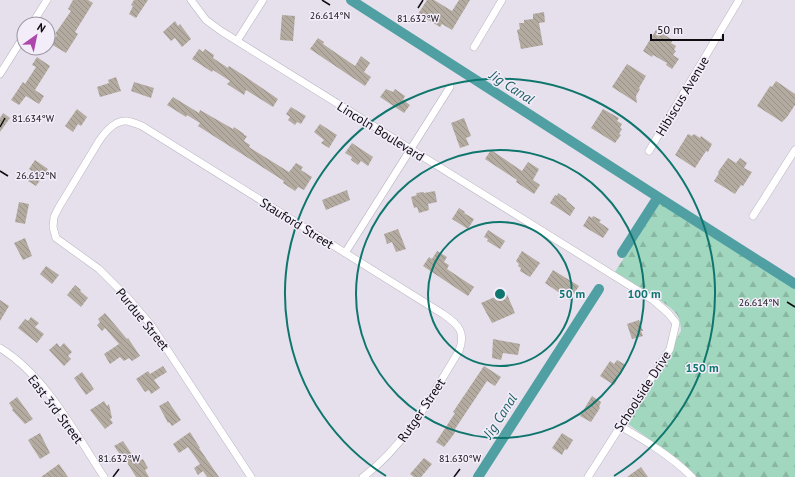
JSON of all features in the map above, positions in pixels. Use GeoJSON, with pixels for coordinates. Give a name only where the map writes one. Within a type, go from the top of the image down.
{"type":"FeatureCollection","features":[{"type":"Feature","properties":{"kind":"street"},"geometry":{"type":"LineString","coordinates":[[37,16],[47,0]]}},
{"type":"Feature","properties":{"kind":"street","name":"Lincoln Boulevard"},"geometry":{"type":"LineString","coordinates":[[191,0],[206,20],[236,41],[578,254]]}},
{"type":"Feature","properties":{"kind":"street"},"geometry":{"type":"LineString","coordinates":[[236,41],[263,0]]}},
{"type":"Feature","properties":{"kind":"street"},"geometry":{"type":"LineString","coordinates":[[474,46],[502,0]]}},
{"type":"Feature","properties":{"kind":"street","name":"Hibiscus Avenue"},"geometry":{"type":"LineString","coordinates":[[649,151],[739,0]]}},
{"type":"Feature","properties":{"kind":"street"},"geometry":{"type":"LineString","coordinates":[[0,74],[16,49]]}},
{"type":"Feature","properties":{"kind":"street"},"geometry":{"type":"LineString","coordinates":[[345,253],[450,86]]}},
{"type":"Feature","properties":{"kind":"street","name":"Stauford Street"},"geometry":{"type":"LineString","coordinates":[[126,121],[142,126],[443,314],[452,320],[461,333]]}},
{"type":"Feature","properties":{"kind":"street","name":"Purdue Street"},"geometry":{"type":"LineString","coordinates":[[126,121],[116,124],[106,132],[59,207],[54,217],[53,227],[56,238],[99,269],[128,298],[146,320],[251,477]]}},
{"type":"Feature","properties":{"kind":"street"},"geometry":{"type":"LineString","coordinates":[[752,216],[795,150]]}},
{"type":"Feature","properties":{"kind":"street","name":"Schoolside Drive"},"geometry":{"type":"LineString","coordinates":[[578,254],[653,300],[668,313],[676,324],[670,350],[588,477]]}},
{"type":"Feature","properties":{"kind":"street","name":"Rutger Street"},"geometry":{"type":"LineString","coordinates":[[363,477],[386,458],[421,412],[460,351],[463,340],[461,333]]}},
{"type":"Feature","properties":{"kind":"street","name":"East 3rd Street"},"geometry":{"type":"LineString","coordinates":[[0,348],[25,368],[47,392],[104,477]]}},
{"type":"Feature","properties":{"kind":"street"},"geometry":{"type":"LineString","coordinates":[[620,426],[658,449],[692,477]]}},
{"type":"Feature","properties":{"kind":"green space"},"geometry":{"type":"Polygon","coordinates":[[[663,196],[795,282],[795,477],[697,477],[679,460],[628,424],[681,331],[679,318],[674,311],[649,293],[615,272],[663,196]]]}},
{"type":"Feature","properties":{"kind":"building"},"geometry":{"type":"Polygon","coordinates":[[[73,0],[88,0],[93,3],[75,32],[78,34],[66,53],[56,47],[56,33],[71,11],[68,9],[73,0]]]}},
{"type":"Feature","properties":{"kind":"building"},"geometry":{"type":"Polygon","coordinates":[[[134,0],[148,0],[136,18],[129,14],[134,0]]]}},
{"type":"Feature","properties":{"kind":"building"},"geometry":{"type":"Polygon","coordinates":[[[427,0],[434,0],[452,11],[459,0],[470,0],[452,30],[442,24],[440,27],[418,14],[427,0]]]}},
{"type":"Feature","properties":{"kind":"building"},"geometry":{"type":"Polygon","coordinates":[[[544,12],[545,22],[539,23],[543,45],[521,49],[517,30],[520,29],[519,23],[524,23],[524,20],[533,19],[533,14],[544,12]]]}},
{"type":"Feature","properties":{"kind":"building"},"geometry":{"type":"Polygon","coordinates":[[[282,15],[295,16],[293,41],[280,40],[282,15]]]}},
{"type":"Feature","properties":{"kind":"building"},"geometry":{"type":"Polygon","coordinates":[[[175,21],[178,26],[180,24],[191,39],[182,47],[175,38],[171,41],[163,32],[175,21]]]}},
{"type":"Feature","properties":{"kind":"building"},"geometry":{"type":"Polygon","coordinates":[[[656,30],[673,40],[671,43],[676,46],[674,50],[676,51],[673,55],[679,59],[672,69],[666,65],[667,63],[653,55],[652,57],[643,51],[656,30]]]}},
{"type":"Feature","properties":{"kind":"building"},"geometry":{"type":"Polygon","coordinates":[[[318,38],[324,42],[323,44],[355,66],[361,56],[370,63],[364,72],[371,77],[365,86],[310,49],[318,38]]]}},
{"type":"Feature","properties":{"kind":"building"},"geometry":{"type":"Polygon","coordinates":[[[199,49],[203,52],[205,49],[214,55],[213,58],[228,68],[229,66],[278,99],[273,107],[246,90],[244,95],[227,84],[230,81],[213,70],[212,72],[192,59],[199,49]]]}},
{"type":"Feature","properties":{"kind":"building"},"geometry":{"type":"Polygon","coordinates":[[[37,57],[50,66],[35,90],[44,96],[39,104],[26,96],[19,105],[11,100],[23,82],[25,84],[36,67],[32,65],[37,57]]]}},
{"type":"Feature","properties":{"kind":"building"},"geometry":{"type":"Polygon","coordinates":[[[627,64],[646,76],[636,96],[637,103],[612,87],[627,64]]]}},
{"type":"Feature","properties":{"kind":"building"},"geometry":{"type":"Polygon","coordinates":[[[116,77],[121,91],[100,97],[97,87],[109,83],[108,80],[116,77]]]}},
{"type":"Feature","properties":{"kind":"building"},"geometry":{"type":"Polygon","coordinates":[[[776,81],[795,94],[795,105],[782,122],[757,106],[770,86],[772,87],[776,81]]]}},
{"type":"Feature","properties":{"kind":"building"},"geometry":{"type":"Polygon","coordinates":[[[134,82],[154,88],[151,98],[131,91],[134,82]]]}},
{"type":"Feature","properties":{"kind":"building"},"geometry":{"type":"Polygon","coordinates":[[[386,89],[393,92],[395,89],[405,96],[403,100],[410,105],[404,113],[380,97],[386,89]]]}},
{"type":"Feature","properties":{"kind":"building"},"geometry":{"type":"Polygon","coordinates":[[[173,97],[199,113],[200,110],[233,129],[234,127],[247,136],[244,141],[250,145],[249,147],[289,172],[296,163],[303,167],[301,170],[312,177],[304,190],[298,187],[295,191],[283,183],[284,181],[198,126],[200,123],[187,115],[186,117],[167,105],[173,97]]]}},
{"type":"Feature","properties":{"kind":"building"},"geometry":{"type":"Polygon","coordinates":[[[291,107],[306,116],[301,124],[297,122],[295,125],[288,120],[290,117],[286,114],[291,107]]]}},
{"type":"Feature","properties":{"kind":"building"},"geometry":{"type":"Polygon","coordinates":[[[77,109],[87,117],[81,126],[78,124],[73,132],[65,126],[77,109]]]}},
{"type":"Feature","properties":{"kind":"building"},"geometry":{"type":"Polygon","coordinates":[[[603,109],[619,118],[617,121],[622,124],[620,128],[622,129],[619,134],[621,135],[615,143],[591,128],[603,109]]]}},
{"type":"Feature","properties":{"kind":"building"},"geometry":{"type":"Polygon","coordinates":[[[3,113],[10,118],[0,132],[0,118],[3,113]]]}},
{"type":"Feature","properties":{"kind":"building"},"geometry":{"type":"Polygon","coordinates":[[[464,118],[471,136],[466,138],[469,145],[460,148],[451,123],[464,118]]]}},
{"type":"Feature","properties":{"kind":"building"},"geometry":{"type":"Polygon","coordinates":[[[320,124],[337,135],[329,148],[321,143],[324,140],[314,132],[320,124]]]}},
{"type":"Feature","properties":{"kind":"building"},"geometry":{"type":"Polygon","coordinates":[[[688,134],[692,136],[694,134],[700,138],[701,136],[712,144],[708,152],[706,151],[695,168],[675,155],[688,134]]]}},
{"type":"Feature","properties":{"kind":"building"},"geometry":{"type":"Polygon","coordinates":[[[352,143],[373,157],[368,166],[361,161],[358,165],[351,160],[352,157],[345,153],[352,143]]]}},
{"type":"Feature","properties":{"kind":"building"},"geometry":{"type":"Polygon","coordinates":[[[491,150],[522,171],[528,162],[539,169],[533,180],[540,185],[534,194],[516,182],[517,180],[485,159],[491,150]]]}},
{"type":"Feature","properties":{"kind":"building"},"geometry":{"type":"Polygon","coordinates":[[[728,158],[736,163],[740,158],[747,163],[744,168],[752,172],[743,186],[741,185],[735,194],[714,181],[719,173],[718,172],[728,158]]]}},
{"type":"Feature","properties":{"kind":"building"},"geometry":{"type":"Polygon","coordinates":[[[35,160],[48,169],[36,186],[28,181],[33,172],[29,169],[35,160]]]}},
{"type":"Feature","properties":{"kind":"building"},"geometry":{"type":"Polygon","coordinates":[[[347,190],[350,200],[326,210],[322,200],[347,190]]]}},
{"type":"Feature","properties":{"kind":"building"},"geometry":{"type":"Polygon","coordinates":[[[435,191],[437,202],[428,204],[429,210],[419,213],[417,207],[414,208],[411,197],[417,195],[416,193],[435,191]]]}},
{"type":"Feature","properties":{"kind":"building"},"geometry":{"type":"Polygon","coordinates":[[[558,193],[567,199],[566,200],[575,208],[570,216],[550,203],[558,193]]]}},
{"type":"Feature","properties":{"kind":"building"},"geometry":{"type":"Polygon","coordinates":[[[19,202],[29,204],[25,224],[15,222],[19,202]]]}},
{"type":"Feature","properties":{"kind":"building"},"geometry":{"type":"Polygon","coordinates":[[[459,208],[474,219],[468,229],[452,219],[459,208]]]}},
{"type":"Feature","properties":{"kind":"building"},"geometry":{"type":"Polygon","coordinates":[[[589,216],[592,218],[593,216],[601,220],[599,222],[609,229],[603,238],[583,226],[589,216]]]}},
{"type":"Feature","properties":{"kind":"building"},"geometry":{"type":"Polygon","coordinates":[[[398,229],[406,249],[396,252],[392,242],[387,244],[384,234],[398,229]]]}},
{"type":"Feature","properties":{"kind":"building"},"geometry":{"type":"Polygon","coordinates":[[[488,230],[505,241],[500,249],[487,241],[488,239],[484,237],[488,230]]]}},
{"type":"Feature","properties":{"kind":"building"},"geometry":{"type":"Polygon","coordinates":[[[25,238],[32,256],[23,260],[14,243],[25,238]]]}},
{"type":"Feature","properties":{"kind":"building"},"geometry":{"type":"Polygon","coordinates":[[[437,251],[447,257],[444,262],[449,265],[447,269],[474,287],[468,296],[423,266],[429,257],[432,259],[437,251]]]}},
{"type":"Feature","properties":{"kind":"building"},"geometry":{"type":"Polygon","coordinates":[[[522,251],[540,263],[530,277],[520,271],[521,268],[518,266],[519,264],[516,261],[522,251]]]}},
{"type":"Feature","properties":{"kind":"building"},"geometry":{"type":"Polygon","coordinates":[[[46,266],[59,275],[52,284],[40,274],[46,266]]]}},
{"type":"Feature","properties":{"kind":"building"},"geometry":{"type":"Polygon","coordinates":[[[553,270],[579,286],[570,300],[545,283],[553,270]]]}},
{"type":"Feature","properties":{"kind":"building"},"geometry":{"type":"Polygon","coordinates":[[[75,285],[88,298],[81,307],[67,295],[75,285]]]}},
{"type":"Feature","properties":{"kind":"building"},"geometry":{"type":"Polygon","coordinates":[[[506,292],[515,313],[492,323],[481,303],[506,292]]]}},
{"type":"Feature","properties":{"kind":"building"},"geometry":{"type":"Polygon","coordinates":[[[0,300],[9,306],[0,321],[0,300]]]}},
{"type":"Feature","properties":{"kind":"building"},"geometry":{"type":"Polygon","coordinates":[[[105,313],[127,339],[128,338],[140,356],[132,361],[129,358],[124,361],[120,357],[110,364],[104,354],[119,344],[105,328],[102,331],[97,325],[100,322],[98,319],[105,313]]]}},
{"type":"Feature","properties":{"kind":"building"},"geometry":{"type":"Polygon","coordinates":[[[31,317],[39,323],[35,327],[44,334],[37,343],[18,328],[25,319],[28,321],[31,317]]]}},
{"type":"Feature","properties":{"kind":"building"},"geometry":{"type":"Polygon","coordinates":[[[639,320],[643,331],[641,331],[643,336],[632,339],[627,324],[639,320]]]}},
{"type":"Feature","properties":{"kind":"building"},"geometry":{"type":"Polygon","coordinates":[[[493,339],[520,344],[518,355],[503,353],[501,360],[492,358],[493,339]]]}},
{"type":"Feature","properties":{"kind":"building"},"geometry":{"type":"Polygon","coordinates":[[[57,343],[60,347],[64,343],[72,352],[68,356],[71,359],[64,366],[49,350],[57,343]]]}},
{"type":"Feature","properties":{"kind":"building"},"geometry":{"type":"Polygon","coordinates":[[[617,360],[626,365],[614,385],[600,376],[610,361],[614,364],[617,360]]]}},
{"type":"Feature","properties":{"kind":"building"},"geometry":{"type":"Polygon","coordinates":[[[163,366],[167,372],[154,380],[160,388],[151,394],[149,390],[145,392],[136,379],[148,371],[150,374],[163,366]]]}},
{"type":"Feature","properties":{"kind":"building"},"geometry":{"type":"Polygon","coordinates":[[[484,366],[501,377],[495,386],[487,381],[455,429],[454,434],[444,447],[436,442],[455,413],[453,412],[484,366]]]}},
{"type":"Feature","properties":{"kind":"building"},"geometry":{"type":"Polygon","coordinates":[[[82,372],[94,389],[86,395],[74,378],[82,372]]]}},
{"type":"Feature","properties":{"kind":"building"},"geometry":{"type":"Polygon","coordinates":[[[592,396],[601,402],[600,408],[591,422],[580,416],[592,396]]]}},
{"type":"Feature","properties":{"kind":"building"},"geometry":{"type":"Polygon","coordinates":[[[17,397],[33,419],[25,424],[12,410],[13,409],[9,403],[17,397]]]}},
{"type":"Feature","properties":{"kind":"building"},"geometry":{"type":"Polygon","coordinates":[[[104,401],[107,406],[109,404],[112,418],[110,419],[113,423],[105,429],[90,410],[104,401]]]}},
{"type":"Feature","properties":{"kind":"building"},"geometry":{"type":"Polygon","coordinates":[[[168,401],[181,420],[172,426],[169,422],[168,423],[159,406],[168,401]]]}},
{"type":"Feature","properties":{"kind":"building"},"geometry":{"type":"Polygon","coordinates":[[[190,432],[219,477],[207,477],[203,471],[198,475],[194,468],[200,464],[188,447],[179,453],[173,444],[190,432]]]}},
{"type":"Feature","properties":{"kind":"building"},"geometry":{"type":"Polygon","coordinates":[[[40,433],[50,453],[40,459],[28,440],[40,433]]]}},
{"type":"Feature","properties":{"kind":"building"},"geometry":{"type":"Polygon","coordinates":[[[562,433],[573,440],[562,455],[552,448],[562,433]]]}},
{"type":"Feature","properties":{"kind":"building"},"geometry":{"type":"Polygon","coordinates":[[[123,441],[137,462],[143,459],[148,468],[145,470],[149,477],[136,477],[123,456],[122,457],[114,446],[123,441]]]}},
{"type":"Feature","properties":{"kind":"building"},"geometry":{"type":"Polygon","coordinates":[[[424,458],[432,464],[421,477],[414,477],[410,474],[424,458]]]}},
{"type":"Feature","properties":{"kind":"building"},"geometry":{"type":"Polygon","coordinates":[[[59,464],[68,477],[41,477],[59,464]]]}},
{"type":"Feature","properties":{"kind":"building"},"geometry":{"type":"Polygon","coordinates":[[[641,467],[648,477],[627,477],[641,467]]]}},
{"type":"Feature","properties":{"kind":"waterway","name":"Jig Canal"},"geometry":{"type":"LineString","coordinates":[[351,0],[658,197]]}},
{"type":"Feature","properties":{"kind":"waterway","name":"Jig Canal"},"geometry":{"type":"LineString","coordinates":[[622,253],[658,197],[795,284]]}},
{"type":"Feature","properties":{"kind":"waterway","name":"Jig Canal"},"geometry":{"type":"LineString","coordinates":[[478,477],[599,289]]}}]}
